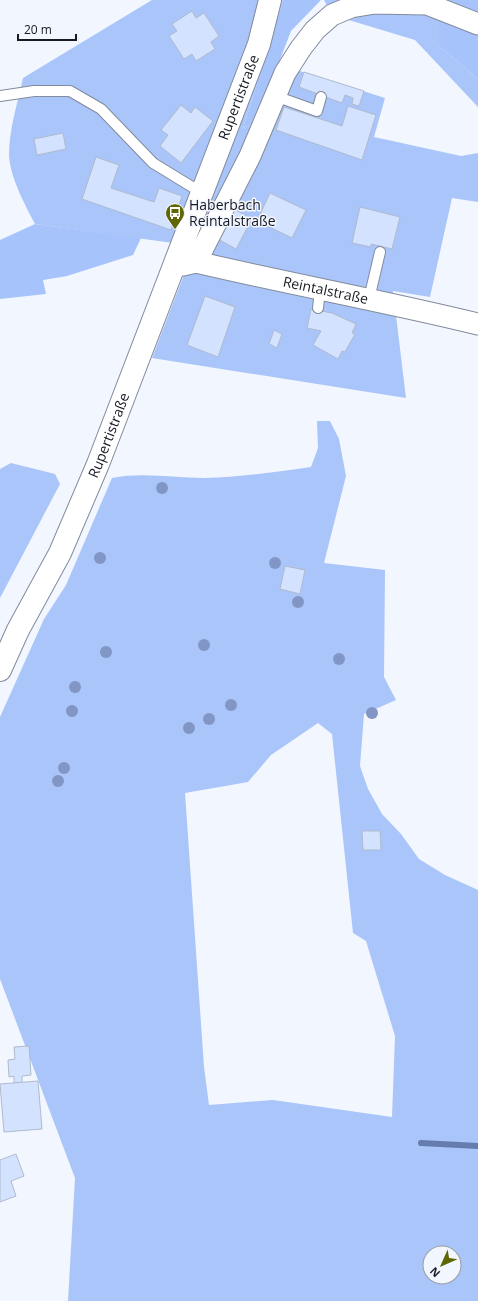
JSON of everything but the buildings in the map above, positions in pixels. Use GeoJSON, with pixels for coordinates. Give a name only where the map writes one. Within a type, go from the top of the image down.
{"type":"FeatureCollection","features":[{"type":"Feature","properties":{"kind":"main road","name":"Rupertistraße"},"geometry":{"type":"LineString","coordinates":[[0,670],[18,630],[60,553],[98,464],[259,44],[270,0]]}},
{"type":"Feature","properties":{"kind":"street"},"geometry":{"type":"LineString","coordinates":[[196,262],[250,156],[285,73],[315,30],[332,15],[351,7],[375,3],[427,4],[478,24]]}},
{"type":"Feature","properties":{"kind":"street","name":"Reintalstraße"},"geometry":{"type":"LineString","coordinates":[[172,268],[196,262],[319,299],[369,299],[478,324]]}},
{"type":"Feature","properties":{"kind":"lane"},"geometry":{"type":"LineString","coordinates":[[0,96],[34,91],[70,91],[101,109],[153,163],[202,193]]}},
{"type":"Feature","properties":{"kind":"lane"},"geometry":{"type":"LineString","coordinates":[[275,96],[317,111],[321,97]]}},
{"type":"Feature","properties":{"kind":"lane"},"geometry":{"type":"LineString","coordinates":[[369,299],[380,252]]}},
{"type":"Feature","properties":{"kind":"shaded area"},"geometry":{"type":"Polygon","coordinates":[[[152,0],[283,0],[243,128],[256,122],[278,64],[385,98],[374,137],[461,156],[478,153],[478,202],[452,198],[430,297],[393,291],[406,398],[152,358],[195,246],[35,224],[15,181],[9,155],[12,126],[23,78],[152,0]]]}},
{"type":"Feature","properties":{"kind":"shaded area"},"geometry":{"type":"Polygon","coordinates":[[[283,0],[321,0],[291,31],[256,122],[243,128],[283,0]]]}},
{"type":"Feature","properties":{"kind":"shaded area"},"geometry":{"type":"Polygon","coordinates":[[[324,0],[439,0],[439,46],[478,79],[478,107],[415,40],[332,15],[324,0]]]}},
{"type":"Feature","properties":{"kind":"shaded area"},"geometry":{"type":"Polygon","coordinates":[[[439,0],[478,0],[478,79],[439,46],[439,0]]]}},
{"type":"Feature","properties":{"kind":"shaded area"},"geometry":{"type":"Polygon","coordinates":[[[35,224],[141,238],[133,255],[67,276],[43,280],[46,294],[0,299],[0,240],[35,224]]]}},
{"type":"Feature","properties":{"kind":"shaded area"},"geometry":{"type":"Polygon","coordinates":[[[317,421],[330,421],[339,439],[346,476],[324,563],[385,570],[384,677],[396,700],[364,714],[360,766],[368,789],[382,814],[401,834],[419,859],[445,875],[478,890],[478,1301],[68,1301],[75,1178],[0,979],[0,717],[44,619],[66,585],[112,478],[146,475],[204,478],[258,474],[311,467],[318,448],[317,421]],[[318,723],[271,755],[248,782],[185,793],[204,1067],[209,1105],[273,1100],[392,1117],[395,1036],[366,941],[353,933],[332,734],[318,723]]]}},
{"type":"Feature","properties":{"kind":"shaded area"},"geometry":{"type":"Polygon","coordinates":[[[11,463],[55,474],[60,484],[0,598],[0,469],[11,463]]]}},
{"type":"Feature","properties":{"kind":"waterway"},"geometry":{"type":"LineString","coordinates":[[421,1143],[478,1146]]}},
{"type":"Feature","properties":{"kind":"place","name":"Haberbach Reintalstraße"},"geometry":{"type":"Point","coordinates":[175,230]}}]}
